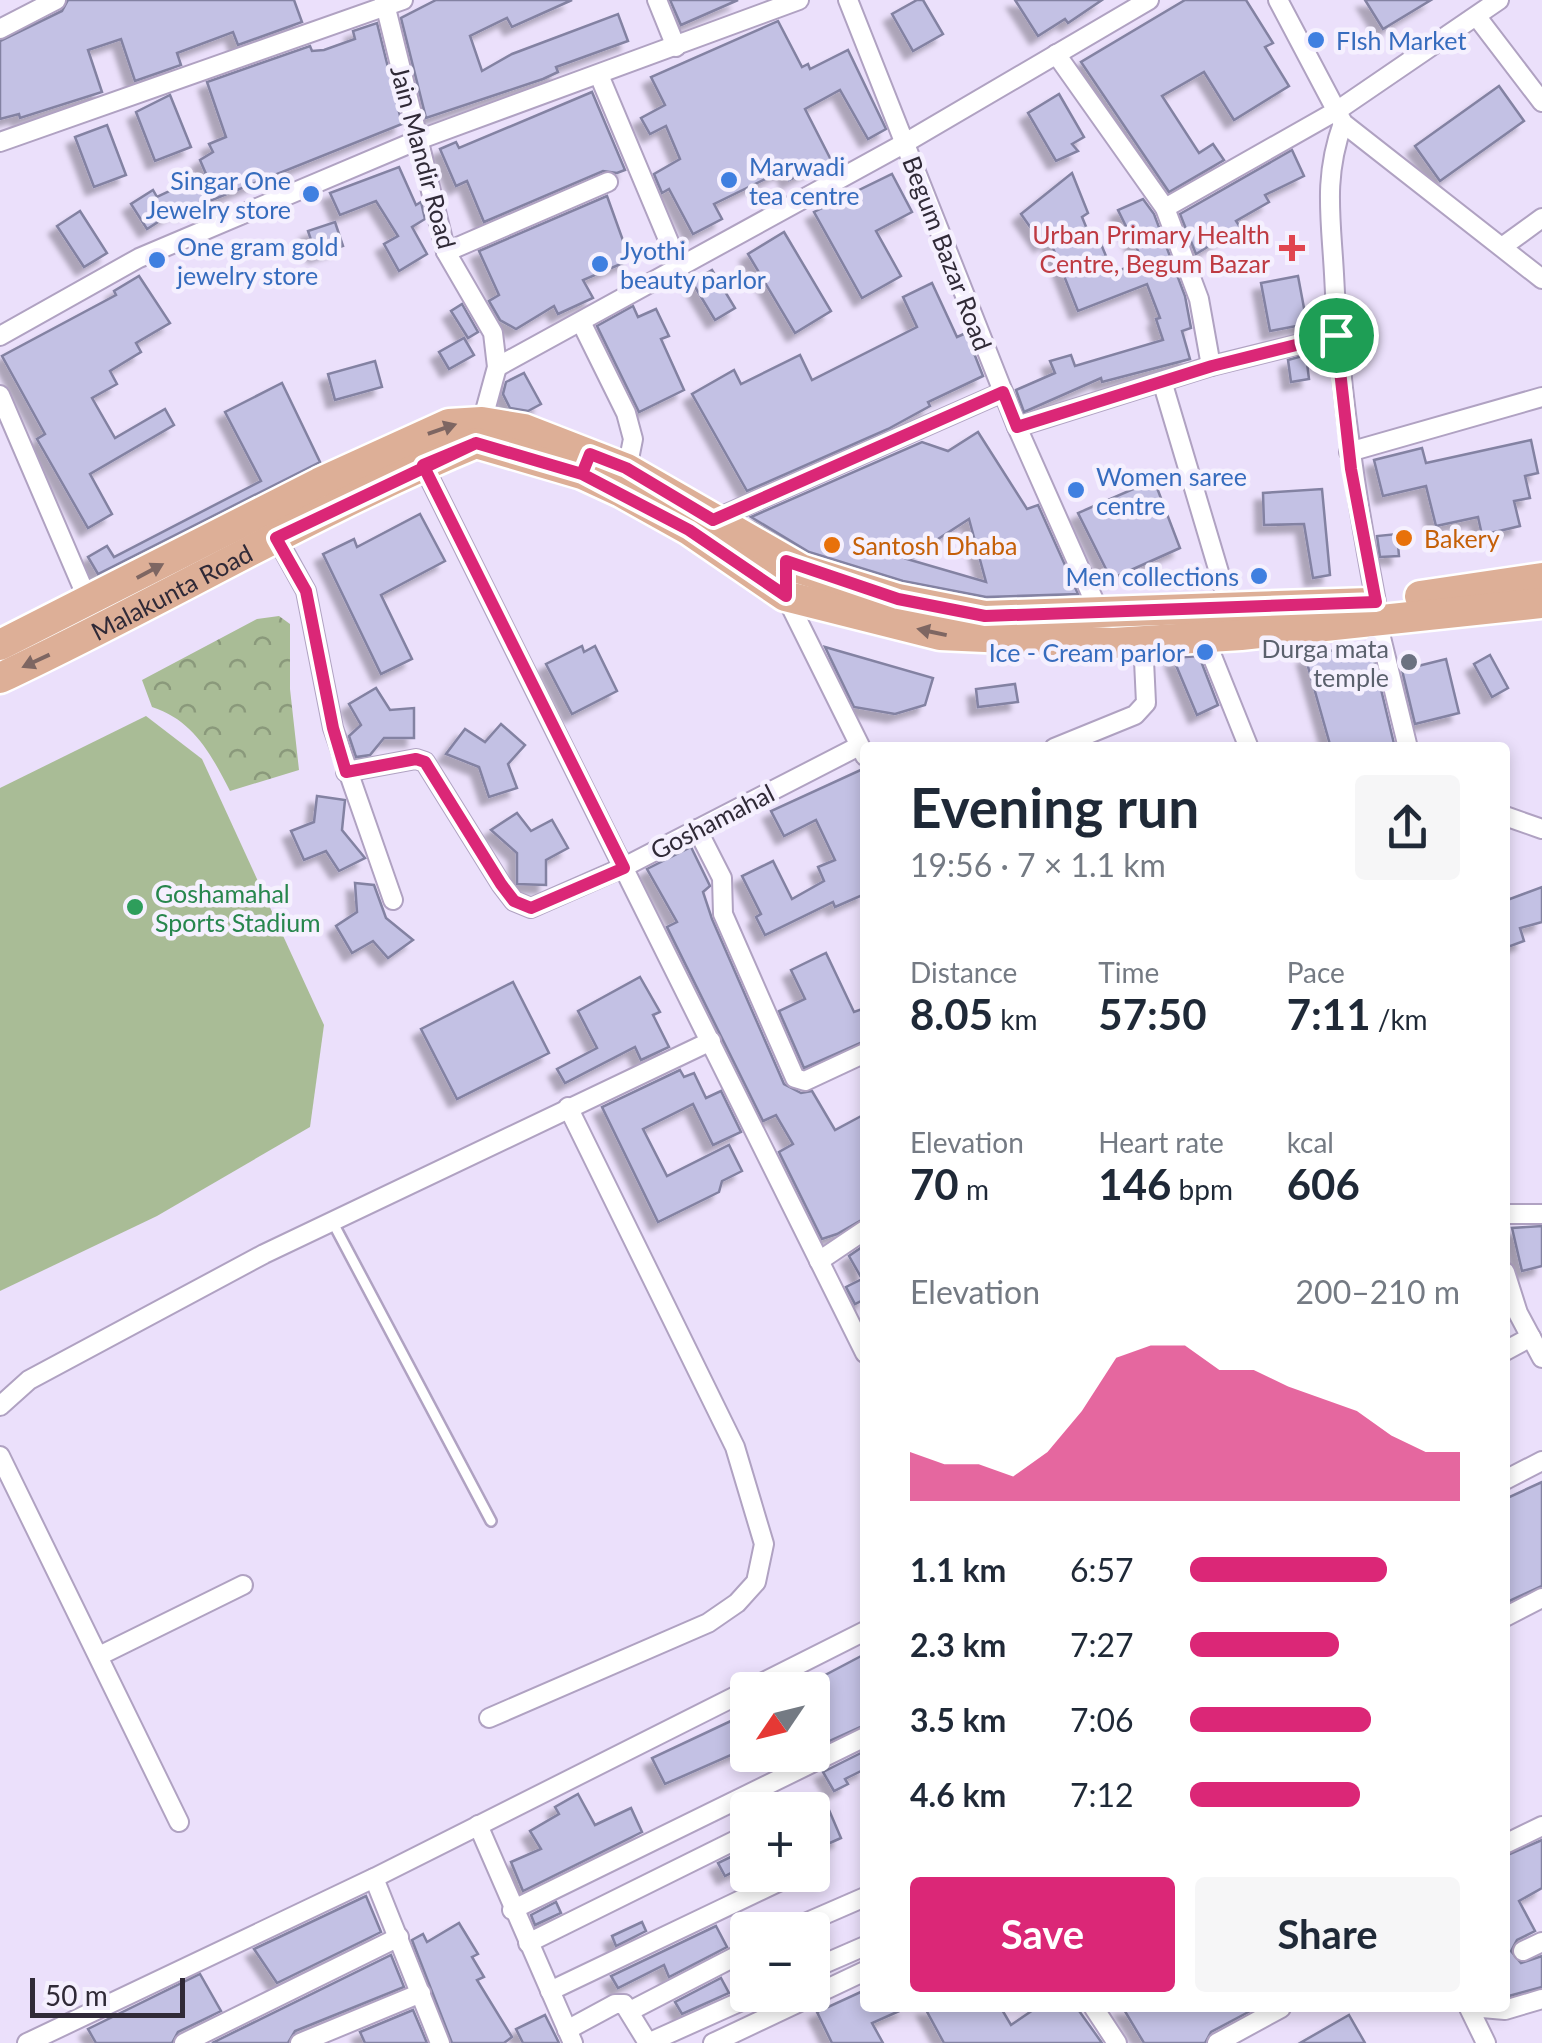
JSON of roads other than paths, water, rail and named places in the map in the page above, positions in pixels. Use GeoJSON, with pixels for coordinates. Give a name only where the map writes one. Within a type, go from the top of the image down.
{"type":"FeatureCollection","features":[{"type":"Feature","properties":{"kind":"main road"},"geometry":{"type":"LineString","coordinates":[[0,646],[95,617],[319,483],[449,424],[482,422],[524,429],[586,464],[626,468],[786,561],[898,599],[985,616],[1102,628],[1230,608],[1377,612],[1542,578]]}},
{"type":"Feature","properties":{"kind":"main road","name":"Malakunta Road"},"geometry":{"type":"LineString","coordinates":[[0,678],[95,617],[276,538],[476,443],[586,464],[786,596],[940,636],[1102,628],[1143,639],[1204,636],[1377,612],[1542,603]]}},
{"type":"Feature","properties":{"kind":"street"},"geometry":{"type":"LineString","coordinates":[[0,28],[56,0]]}},
{"type":"Feature","properties":{"kind":"street"},"geometry":{"type":"LineString","coordinates":[[656,0],[676,48]]}},
{"type":"Feature","properties":{"kind":"street"},"geometry":{"type":"LineString","coordinates":[[0,336],[139,258],[418,140],[799,0]]}},
{"type":"Feature","properties":{"kind":"street","name":"Begum Bazar Road"},"geometry":{"type":"LineString","coordinates":[[848,0],[1017,427],[1102,628]]}},
{"type":"Feature","properties":{"kind":"street"},"geometry":{"type":"LineString","coordinates":[[1278,0],[1341,117],[1542,278]]}},
{"type":"Feature","properties":{"kind":"street"},"geometry":{"type":"LineString","coordinates":[[1165,208],[1341,117],[1499,0]]}},
{"type":"Feature","properties":{"kind":"street"},"geometry":{"type":"LineString","coordinates":[[0,142],[391,3]]}},
{"type":"Feature","properties":{"kind":"street","name":"Jain Mandir Road"},"geometry":{"type":"LineString","coordinates":[[391,3],[418,140],[446,252],[493,334],[497,368],[482,422]]}},
{"type":"Feature","properties":{"kind":"street"},"geometry":{"type":"LineString","coordinates":[[497,368],[905,143],[1139,3]]}},
{"type":"Feature","properties":{"kind":"street"},"geometry":{"type":"LineString","coordinates":[[1477,17],[1542,102]]}},
{"type":"Feature","properties":{"kind":"street"},"geometry":{"type":"LineString","coordinates":[[1056,54],[1165,208],[1199,299],[1212,366]]}},
{"type":"Feature","properties":{"kind":"street"},"geometry":{"type":"LineString","coordinates":[[598,75],[680,268]]}},
{"type":"Feature","properties":{"kind":"street"},"geometry":{"type":"LineString","coordinates":[[1341,117],[1329,174],[1336,335],[1349,452],[1377,612],[1407,742]]}},
{"type":"Feature","properties":{"kind":"street"},"geometry":{"type":"LineString","coordinates":[[446,252],[608,182]]}},
{"type":"Feature","properties":{"kind":"street"},"geometry":{"type":"LineString","coordinates":[[1502,247],[1542,218]]}},
{"type":"Feature","properties":{"kind":"street"},"geometry":{"type":"LineString","coordinates":[[581,322],[626,414],[633,439],[626,468]]}},
{"type":"Feature","properties":{"kind":"street"},"geometry":{"type":"LineString","coordinates":[[1017,427],[1212,366],[1336,335]]}},
{"type":"Feature","properties":{"kind":"street"},"geometry":{"type":"LineString","coordinates":[[1162,381],[1230,608]]}},
{"type":"Feature","properties":{"kind":"street"},"geometry":{"type":"LineString","coordinates":[[713,520],[1003,392]]}},
{"type":"Feature","properties":{"kind":"street"},"geometry":{"type":"LineString","coordinates":[[0,395],[95,617]]}},
{"type":"Feature","properties":{"kind":"street"},"geometry":{"type":"LineString","coordinates":[[1349,452],[1542,398]]}},
{"type":"Feature","properties":{"kind":"street"},"geometry":{"type":"LineString","coordinates":[[423,465],[860,1343]]}},
{"type":"Feature","properties":{"kind":"street"},"geometry":{"type":"LineString","coordinates":[[276,538],[306,591],[333,728],[393,900]]}},
{"type":"Feature","properties":{"kind":"street"},"geometry":{"type":"LineString","coordinates":[[786,561],[786,596],[860,747]]}},
{"type":"Feature","properties":{"kind":"street"},"geometry":{"type":"LineString","coordinates":[[1204,636],[1247,742]]}},
{"type":"Feature","properties":{"kind":"street"},"geometry":{"type":"LineString","coordinates":[[1069,742],[1135,715],[1146,704],[1143,639]]}},
{"type":"Feature","properties":{"kind":"street","name":"Goshamahal"},"geometry":{"type":"LineString","coordinates":[[346,772],[416,759],[425,762],[501,884],[514,901],[531,908],[624,868],[860,752]]}},
{"type":"Feature","properties":{"kind":"street"},"geometry":{"type":"LineString","coordinates":[[1510,818],[1542,829]]}},
{"type":"Feature","properties":{"kind":"street"},"geometry":{"type":"LineString","coordinates":[[697,829],[722,878],[723,914],[794,1078],[805,1081],[860,1054]]}},
{"type":"Feature","properties":{"kind":"street"},"geometry":{"type":"LineString","coordinates":[[0,1406],[28,1380],[332,1221],[711,1041]]}},
{"type":"Feature","properties":{"kind":"street"},"geometry":{"type":"LineString","coordinates":[[489,1718],[708,1623],[738,1603],[756,1582],[764,1544],[735,1447],[568,1107]]}},
{"type":"Feature","properties":{"kind":"street"},"geometry":{"type":"LineString","coordinates":[[1510,1214],[1542,1214]]}},
{"type":"Feature","properties":{"kind":"street"},"geometry":{"type":"LineString","coordinates":[[819,1261],[860,1233]]}},
{"type":"Feature","properties":{"kind":"street"},"geometry":{"type":"LineString","coordinates":[[1510,1298],[1542,1358]]}},
{"type":"Feature","properties":{"kind":"street"},"geometry":{"type":"LineString","coordinates":[[1510,1348],[1531,1337]]}},
{"type":"Feature","properties":{"kind":"street"},"geometry":{"type":"LineString","coordinates":[[0,1456],[101,1655],[179,1822]]}},
{"type":"Feature","properties":{"kind":"street"},"geometry":{"type":"LineString","coordinates":[[1510,1477],[1542,1461]]}},
{"type":"Feature","properties":{"kind":"street"},"geometry":{"type":"LineString","coordinates":[[101,1655],[244,1586]]}},
{"type":"Feature","properties":{"kind":"street"},"geometry":{"type":"LineString","coordinates":[[1510,1614],[1542,1598]]}},
{"type":"Feature","properties":{"kind":"street"},"geometry":{"type":"LineString","coordinates":[[27,2043],[374,1878],[860,1633]]}},
{"type":"Feature","properties":{"kind":"street"},"geometry":{"type":"LineString","coordinates":[[512,1910],[860,1738]]}},
{"type":"Feature","properties":{"kind":"street"},"geometry":{"type":"LineString","coordinates":[[478,1824],[512,1910],[570,2036],[615,2004],[624,2004],[630,2010],[648,2043],[730,2006]]}},
{"type":"Feature","properties":{"kind":"street"},"geometry":{"type":"LineString","coordinates":[[1510,1842],[1542,1826]]}},
{"type":"Feature","properties":{"kind":"street"},"geometry":{"type":"LineString","coordinates":[[528,1943],[730,1843]]}},
{"type":"Feature","properties":{"kind":"street"},"geometry":{"type":"LineString","coordinates":[[374,1878],[440,2043]]}},
{"type":"Feature","properties":{"kind":"street"},"geometry":{"type":"LineString","coordinates":[[550,1991],[757,1892]]}},
{"type":"Feature","properties":{"kind":"street"},"geometry":{"type":"LineString","coordinates":[[830,1912],[860,1899]]}},
{"type":"Feature","properties":{"kind":"street"},"geometry":{"type":"LineString","coordinates":[[184,2043],[399,1937]]}},
{"type":"Feature","properties":{"kind":"street"},"geometry":{"type":"LineString","coordinates":[[1524,1951],[1542,1942]]}},
{"type":"Feature","properties":{"kind":"street"},"geometry":{"type":"LineString","coordinates":[[830,1961],[860,1948]]}},
{"type":"Feature","properties":{"kind":"street"},"geometry":{"type":"LineString","coordinates":[[630,2010],[730,1959]]}},
{"type":"Feature","properties":{"kind":"street"},"geometry":{"type":"LineString","coordinates":[[713,2043],[860,1973]]}},
{"type":"Feature","properties":{"kind":"street"},"geometry":{"type":"LineString","coordinates":[[300,2043],[421,1993]]}},
{"type":"Feature","properties":{"kind":"street"},"geometry":{"type":"LineString","coordinates":[[1510,2009],[1542,1999]]}},
{"type":"Feature","properties":{"kind":"street"},"geometry":{"type":"LineString","coordinates":[[1097,2012],[1117,2043]]}},
{"type":"Feature","properties":{"kind":"street"},"geometry":{"type":"LineString","coordinates":[[1217,2043],[1275,2012]]}},
{"type":"Feature","properties":{"kind":"street"},"geometry":{"type":"LineString","coordinates":[[1470,2012],[1486,2043]]}},
{"type":"Feature","properties":{"kind":"lane"},"geometry":{"type":"LineString","coordinates":[[332,1221],[491,1521]]}},
{"type":"Feature","properties":{"kind":"place","name":"FIsh Market"},"geometry":{"type":"Point","coordinates":[1316,40]}},
{"type":"Feature","properties":{"kind":"place","name":"Marwadi tea centre"},"geometry":{"type":"Point","coordinates":[729,180]}},
{"type":"Feature","properties":{"kind":"place","name":"Singar One Jewelry store"},"geometry":{"type":"Point","coordinates":[311,194]}},
{"type":"Feature","properties":{"kind":"place","name":"Urban Primary Health Centre, Begum Bazar"},"geometry":{"type":"Point","coordinates":[1292,248]}},
{"type":"Feature","properties":{"kind":"place","name":"One gram gold jewelry store"},"geometry":{"type":"Point","coordinates":[157,260]}},
{"type":"Feature","properties":{"kind":"place","name":"Jyothi beauty parlor"},"geometry":{"type":"Point","coordinates":[600,264]}},
{"type":"Feature","properties":{"kind":"place","name":"Women saree centre"},"geometry":{"type":"Point","coordinates":[1076,490]}},
{"type":"Feature","properties":{"kind":"place","name":"Bakery"},"geometry":{"type":"Point","coordinates":[1404,538]}},
{"type":"Feature","properties":{"kind":"place","name":"Santosh Dhaba"},"geometry":{"type":"Point","coordinates":[832,545]}},
{"type":"Feature","properties":{"kind":"place","name":"Men collections"},"geometry":{"type":"Point","coordinates":[1259,576]}},
{"type":"Feature","properties":{"kind":"place","name":"Ice - Cream parlor"},"geometry":{"type":"Point","coordinates":[1205,652]}},
{"type":"Feature","properties":{"kind":"place","name":"Durga mata temple"},"geometry":{"type":"Point","coordinates":[1409,662]}},
{"type":"Feature","properties":{"kind":"place","name":"Goshamahal Sports Stadium"},"geometry":{"type":"Point","coordinates":[135,907]}}]}
